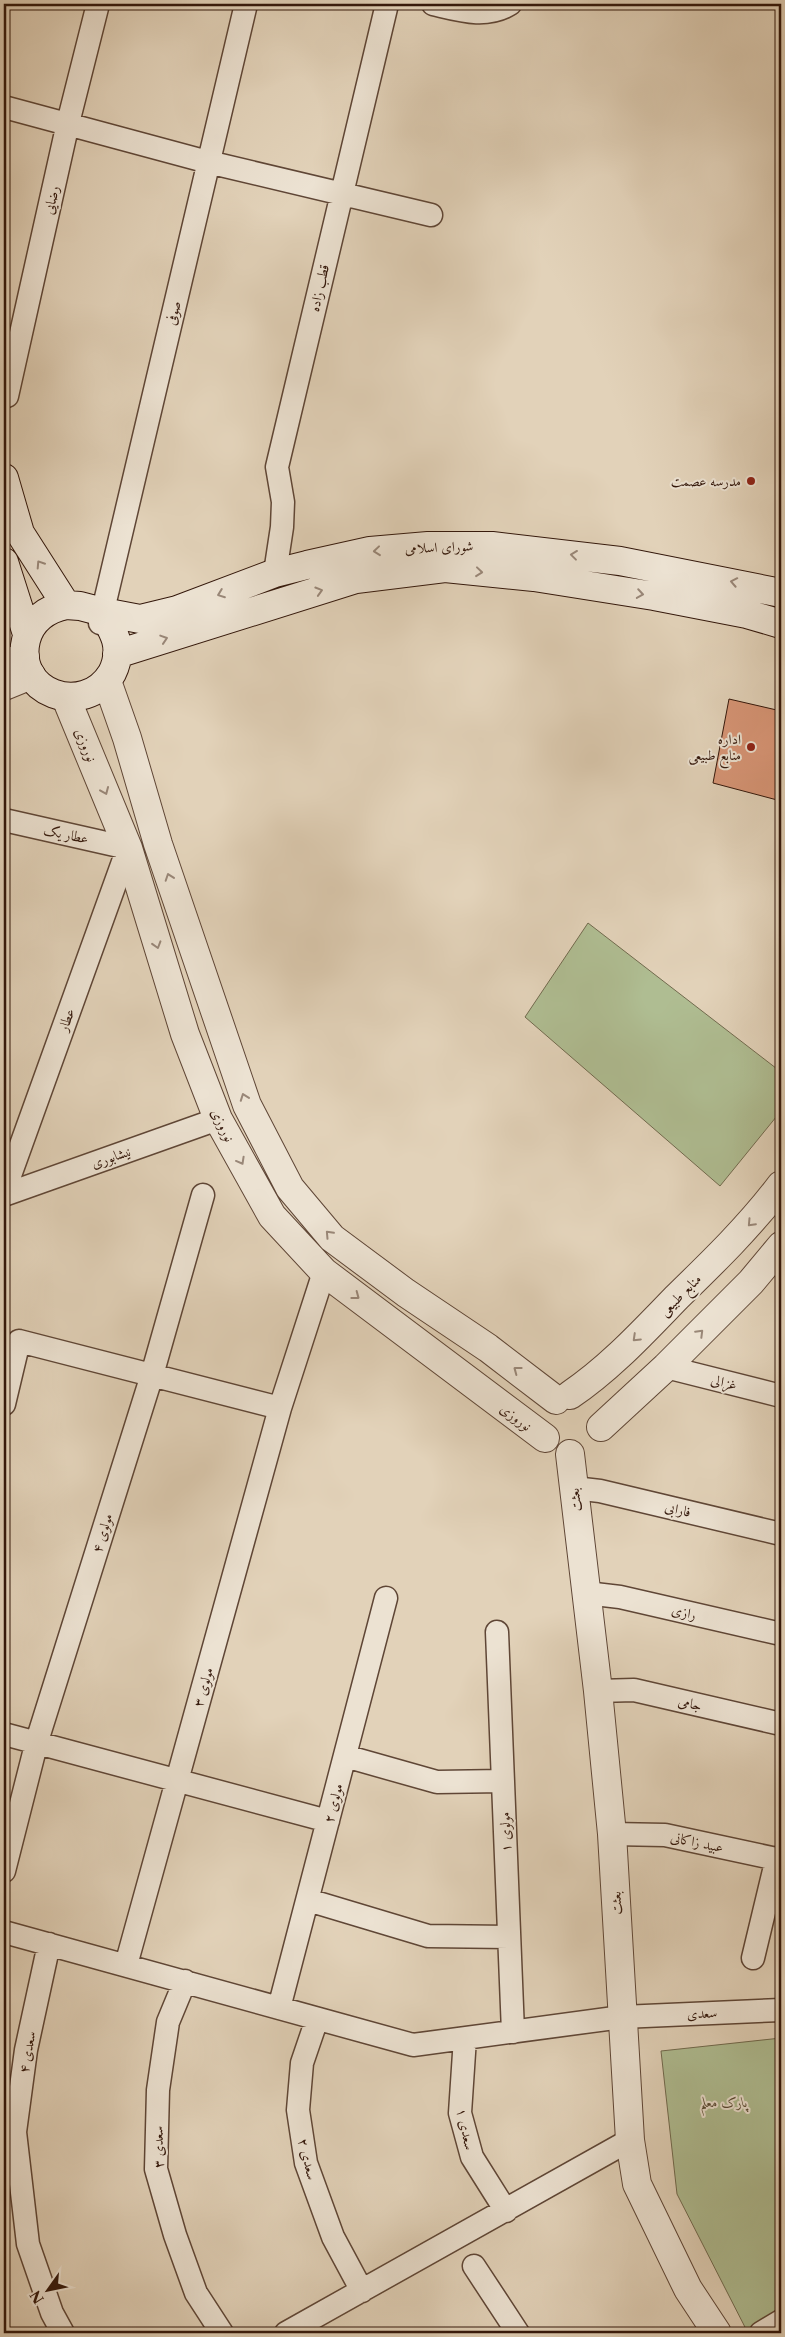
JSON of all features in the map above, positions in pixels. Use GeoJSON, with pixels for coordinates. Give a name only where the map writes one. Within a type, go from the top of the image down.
{"type":"FeatureCollection","features":[{"type":"Feature","properties":{"kind":"street","name":"رضایی"},"geometry":{"type":"LineString","coordinates":[[7,396],[68,123],[98,4]]}},
{"type":"Feature","properties":{"kind":"street","name":"صوفی"},"geometry":{"type":"LineString","coordinates":[[101,618],[246,4]]}},
{"type":"Feature","properties":{"kind":"street","name":"قطب زاده"},"geometry":{"type":"LineString","coordinates":[[275,573],[282,527],[282,502],[277,467],[387,4]]}},
{"type":"Feature","properties":{"kind":"street"},"geometry":{"type":"LineString","coordinates":[[433,4],[472,12],[500,10],[510,4]]}},
{"type":"Feature","properties":{"kind":"street"},"geometry":{"type":"LineString","coordinates":[[4,106],[208,162],[431,215]]}},
{"type":"Feature","properties":{"kind":"street"},"geometry":{"type":"LineString","coordinates":[[4,478],[20,534],[66,605]]}},
{"type":"Feature","properties":{"kind":"street","name":"شورای اسلامی"},"geometry":{"type":"LineString","coordinates":[[101,618],[140,618],[178,610],[275,573],[370,551],[428,546],[492,546],[620,561],[781,593]]}},
{"type":"Feature","properties":{"kind":"street"},"geometry":{"type":"LineString","coordinates":[[4,562],[22,657],[40,686],[52,694],[66,698],[81,697],[95,691],[107,681],[114,668],[117,654],[116,641],[101,618],[80,606],[66,605],[54,608],[43,614],[34,623],[22,657],[4,686]]}},
{"type":"Feature","properties":{"kind":"street","name":"شورای اسلامی"},"geometry":{"type":"LineString","coordinates":[[117,654],[356,580],[445,568],[534,577],[654,596],[747,614],[781,624]]}},
{"type":"Feature","properties":{"kind":"street"},"geometry":{"type":"LineString","coordinates":[[107,681],[127,738],[161,854],[247,1105],[290,1188],[332,1238],[406,1293],[563,1397],[582,1397],[593,1404],[599,1414],[601,1427],[598,1438],[591,1447],[581,1453],[570,1454],[552,1446],[545,1438],[542,1424],[546,1410],[563,1397]]}},
{"type":"Feature","properties":{"kind":"street","name":"نوروزی"},"geometry":{"type":"LineString","coordinates":[[66,698],[128,848],[185,1034],[218,1119],[272,1216],[324,1272],[545,1438]]}},
{"type":"Feature","properties":{"kind":"street","name":"عطار یک"},"geometry":{"type":"LineString","coordinates":[[4,820],[128,848]]}},
{"type":"Feature","properties":{"kind":"street","name":"عطار"},"geometry":{"type":"LineString","coordinates":[[4,1193],[128,848]]}},
{"type":"Feature","properties":{"kind":"street","name":"نیشابوری"},"geometry":{"type":"LineString","coordinates":[[4,1193],[218,1119]]}},
{"type":"Feature","properties":{"kind":"street","name":"منابع طبیعی"},"geometry":{"type":"LineString","coordinates":[[563,1397],[595,1378],[643,1332],[754,1220],[781,1185]]}},
{"type":"Feature","properties":{"kind":"street","name":"مولوی ۴"},"geometry":{"type":"LineString","coordinates":[[4,1871],[37,1741],[152,1375],[204,1195]]}},
{"type":"Feature","properties":{"kind":"street"},"geometry":{"type":"LineString","coordinates":[[601,1427],[629,1399],[666,1367],[751,1282],[781,1246]]}},
{"type":"Feature","properties":{"kind":"street","name":"مولوی ۳"},"geometry":{"type":"LineString","coordinates":[[126,1965],[280,1408],[324,1272]]}},
{"type":"Feature","properties":{"kind":"street"},"geometry":{"type":"LineString","coordinates":[[4,1404],[19,1341],[280,1408]]}},
{"type":"Feature","properties":{"kind":"street","name":"غزالی"},"geometry":{"type":"LineString","coordinates":[[666,1367],[781,1396]]}},
{"type":"Feature","properties":{"kind":"street","name":"بعثت"},"geometry":{"type":"LineString","coordinates":[[570,1454],[598,1691],[612,1834],[630,2140],[637,2184],[688,2289],[717,2333]]}},
{"type":"Feature","properties":{"kind":"street","name":"فارابی"},"geometry":{"type":"LineString","coordinates":[[574,1488],[600,1491],[781,1534]]}},
{"type":"Feature","properties":{"kind":"street","name":"رازی"},"geometry":{"type":"LineString","coordinates":[[586,1593],[620,1597],[781,1634]]}},
{"type":"Feature","properties":{"kind":"street","name":"مولوی ۲"},"geometry":{"type":"LineString","coordinates":[[279,2008],[386,1598]]}},
{"type":"Feature","properties":{"kind":"street","name":"مولوی ۱"},"geometry":{"type":"LineString","coordinates":[[497,1632],[513,2032]]}},
{"type":"Feature","properties":{"kind":"street","name":"جامی"},"geometry":{"type":"LineString","coordinates":[[598,1691],[634,1690],[781,1724]]}},
{"type":"Feature","properties":{"kind":"street"},"geometry":{"type":"LineString","coordinates":[[4,1734],[37,1741],[328,1821]]}},
{"type":"Feature","properties":{"kind":"street"},"geometry":{"type":"LineString","coordinates":[[345,1756],[437,1782],[503,1781]]}},
{"type":"Feature","properties":{"kind":"street","name":"عبید زاکانی"},"geometry":{"type":"LineString","coordinates":[[612,1834],[665,1835],[779,1859]]}},
{"type":"Feature","properties":{"kind":"street"},"geometry":{"type":"LineString","coordinates":[[753,1958],[779,1859]]}},
{"type":"Feature","properties":{"kind":"street"},"geometry":{"type":"LineString","coordinates":[[308,1900],[428,1936],[509,1937]]}},
{"type":"Feature","properties":{"kind":"street","name":"سعدی"},"geometry":{"type":"LineString","coordinates":[[4,1932],[413,2045],[622,2017],[781,2010]]}},
{"type":"Feature","properties":{"kind":"street","name":"سعدی ۴"},"geometry":{"type":"LineString","coordinates":[[49,1944],[26,2050],[15,2132],[28,2244],[52,2313],[63,2333]]}},
{"type":"Feature","properties":{"kind":"street","name":"سعدی ۳"},"geometry":{"type":"LineString","coordinates":[[185,1982],[168,2022],[158,2090],[156,2169],[175,2235],[196,2293],[222,2333]]}},
{"type":"Feature","properties":{"kind":"street","name":"سعدی ۲"},"geometry":{"type":"LineString","coordinates":[[317,2018],[302,2063],[298,2110],[306,2163],[332,2237],[362,2291]]}},
{"type":"Feature","properties":{"kind":"street","name":"سعدی ۱"},"geometry":{"type":"LineString","coordinates":[[465,2038],[460,2113],[472,2157],[506,2211]]}},
{"type":"Feature","properties":{"kind":"street"},"geometry":{"type":"LineString","coordinates":[[286,2333],[630,2140]]}},
{"type":"Feature","properties":{"kind":"street"},"geometry":{"type":"LineString","coordinates":[[474,2266],[518,2333]]}},
{"type":"Feature","properties":{"kind":"street"},"geometry":{"type":"LineString","coordinates":[[761,2333],[781,2321]]}},
{"type":"Feature","properties":{"kind":"green space"},"geometry":{"type":"Polygon","coordinates":[[[588,923],[781,1072],[781,1111],[720,1186],[525,1017],[588,923]]]}},
{"type":"Feature","properties":{"kind":"green space","name":"پارک معلم"},"geometry":{"type":"Polygon","coordinates":[[[781,2038],[781,2313],[748,2333],[677,2194],[661,2051],[781,2038]]]}},
{"type":"Feature","properties":{"kind":"building","name":"اداره منابع طبیعی"},"geometry":{"type":"Polygon","coordinates":[[[729,699],[781,711],[781,801],[713,783],[729,699]]]}},
{"type":"Feature","properties":{"kind":"place","name":"مدرسه عصمت"},"geometry":{"type":"Point","coordinates":[751,481]}},
{"type":"Feature","properties":{"kind":"place","name":"اداره منابع طبیعی"},"geometry":{"type":"Point","coordinates":[751,747]}}]}
